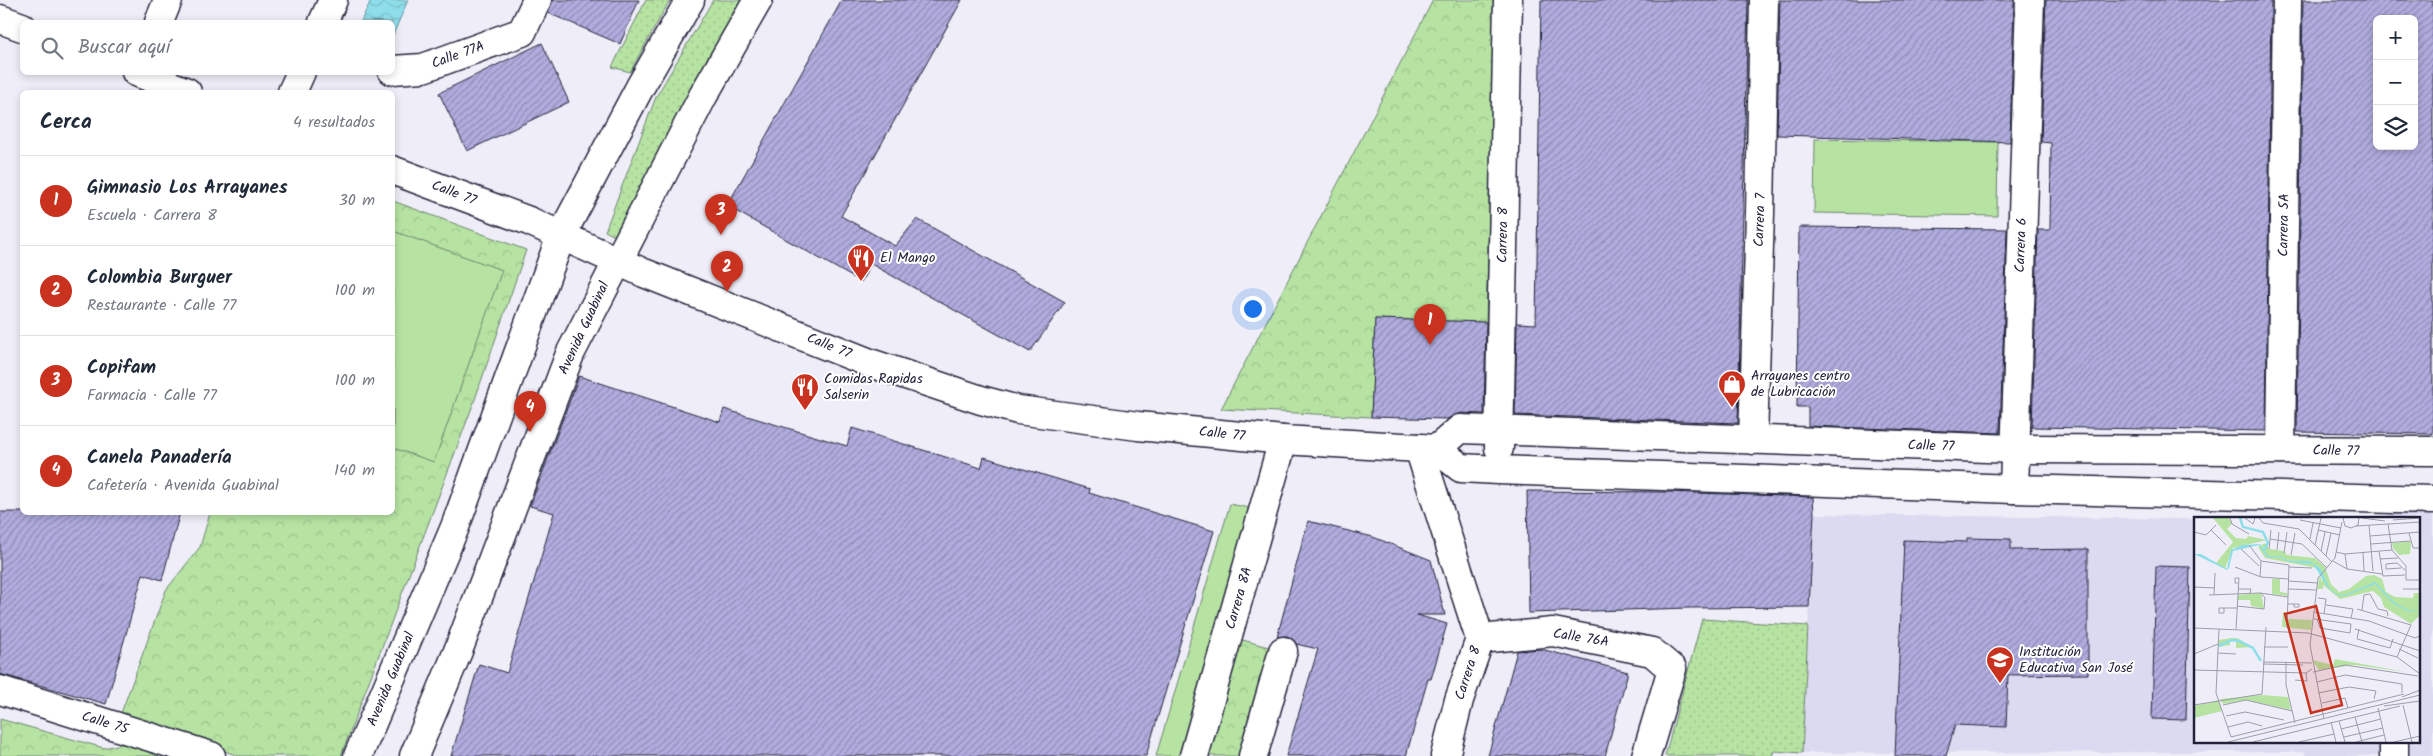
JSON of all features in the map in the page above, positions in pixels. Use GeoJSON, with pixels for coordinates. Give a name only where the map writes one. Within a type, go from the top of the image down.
{"type":"FeatureCollection","features":[{"type":"Feature","properties":{"kind":"street"},"geometry":{"type":"LineString","coordinates":[[160,20],[168,0]]}},
{"type":"Feature","properties":{"kind":"street"},"geometry":{"type":"LineString","coordinates":[[324,20],[332,0]]}},
{"type":"Feature","properties":{"kind":"street","name":"Calle 77A"},"geometry":{"type":"LineString","coordinates":[[395,70],[423,68],[522,32],[537,0]]}},
{"type":"Feature","properties":{"kind":"street","name":"Avenida Guabinal"},"geometry":{"type":"LineString","coordinates":[[358,756],[455,527],[561,236],[640,87],[690,0]]}},
{"type":"Feature","properties":{"kind":"street","name":"Avenida Guabinal"},"geometry":{"type":"LineString","coordinates":[[414,756],[458,651],[570,354],[698,104],[758,0]]}},
{"type":"Feature","properties":{"kind":"street","name":"Carrera 8"},"geometry":{"type":"LineString","coordinates":[[1498,470],[1508,0]]}},
{"type":"Feature","properties":{"kind":"street","name":"Carrera 7"},"geometry":{"type":"LineString","coordinates":[[1753,440],[1764,0]]}},
{"type":"Feature","properties":{"kind":"street","name":"Carrera 6"},"geometry":{"type":"LineString","coordinates":[[2014,489],[2030,0]]}},
{"type":"Feature","properties":{"kind":"street","name":"Carrera 5A"},"geometry":{"type":"LineString","coordinates":[[2282,450],[2287,0]]}},
{"type":"Feature","properties":{"kind":"street"},"geometry":{"type":"LineString","coordinates":[[0,19],[20,26]]}},
{"type":"Feature","properties":{"kind":"street"},"geometry":{"type":"LineString","coordinates":[[143,75],[181,90]]}},
{"type":"Feature","properties":{"kind":"street"},"geometry":{"type":"LineString","coordinates":[[293,90],[300,75]]}},
{"type":"Feature","properties":{"kind":"street","name":"Calle 77"},"geometry":{"type":"LineString","coordinates":[[395,171],[561,236],[616,261],[870,363],[981,400],[1018,410],[1110,422],[1283,440],[1428,448],[1460,429],[1500,432],[2014,449],[2433,452]]}},
{"type":"Feature","properties":{"kind":"street","name":"Carrera 8A"},"geometry":{"type":"LineString","coordinates":[[1194,756],[1283,440]]}},
{"type":"Feature","properties":{"kind":"street"},"geometry":{"type":"LineString","coordinates":[[1428,448],[1461,468],[1498,470],[2014,489],[2372,509],[2433,500]]}},
{"type":"Feature","properties":{"kind":"street","name":"Carrera 8"},"geometry":{"type":"LineString","coordinates":[[1428,448],[1480,639],[1459,700],[1444,756]]}},
{"type":"Feature","properties":{"kind":"street","name":"Calle 76A"},"geometry":{"type":"LineString","coordinates":[[1480,639],[1552,632],[1652,652],[1672,669],[1646,756]]}},
{"type":"Feature","properties":{"kind":"street"},"geometry":{"type":"LineString","coordinates":[[1252,756],[1283,651]]}},
{"type":"Feature","properties":{"kind":"street","name":"Calle 75"},"geometry":{"type":"LineString","coordinates":[[0,690],[211,756]]}},
{"type":"Feature","properties":{"kind":"shaded area","name":"Institución Educativa San José"},"geometry":{"type":"Polygon","coordinates":[[[2388,504],[2433,505],[2433,756],[2305,756],[2305,752],[1802,753],[1814,514],[2194,519],[2194,744],[2420,744],[2420,517],[2389,517],[2388,504]]]}},
{"type":"Feature","properties":{"kind":"green space"},"geometry":{"type":"Polygon","coordinates":[[[646,0],[670,0],[630,72],[612,67],[646,0]]]}},
{"type":"Feature","properties":{"kind":"green space"},"geometry":{"type":"Polygon","coordinates":[[[713,0],[747,0],[630,244],[605,231],[656,97],[713,0]]]}},
{"type":"Feature","properties":{"kind":"green space"},"geometry":{"type":"Polygon","coordinates":[[[1433,0],[1495,0],[1486,322],[1375,319],[1371,417],[1221,409],[1433,0]]]}},
{"type":"Feature","properties":{"kind":"green space"},"geometry":{"type":"Polygon","coordinates":[[[1815,139],[1998,142],[1997,216],[1814,213],[1815,139]]]}},
{"type":"Feature","properties":{"kind":"green space"},"geometry":{"type":"Polygon","coordinates":[[[395,202],[526,250],[474,402],[341,756],[239,756],[120,716],[166,590],[200,547],[209,515],[395,515],[395,202]]]}},
{"type":"Feature","properties":{"kind":"green space"},"geometry":{"type":"Polygon","coordinates":[[[395,232],[502,270],[434,462],[395,449],[395,232]]]}},
{"type":"Feature","properties":{"kind":"green space"},"geometry":{"type":"Polygon","coordinates":[[[1230,504],[1254,509],[1182,756],[1156,756],[1230,504]]]}},
{"type":"Feature","properties":{"kind":"green space"},"geometry":{"type":"Polygon","coordinates":[[[1702,619],[1808,626],[1802,753],[1774,751],[1772,756],[1665,756],[1702,619]]]}},
{"type":"Feature","properties":{"kind":"green space"},"geometry":{"type":"Polygon","coordinates":[[[1228,636],[1283,651],[1253,756],[1194,756],[1228,636]]]}},
{"type":"Feature","properties":{"kind":"green space"},"geometry":{"type":"Polygon","coordinates":[[[0,719],[104,748],[135,741],[183,756],[0,756],[0,719]]]}},
{"type":"Feature","properties":{"kind":"water"},"geometry":{"type":"Polygon","coordinates":[[[371,0],[408,0],[395,30],[395,20],[361,20],[371,0]]]}},
{"type":"Feature","properties":{"kind":"building"},"geometry":{"type":"Polygon","coordinates":[[[552,0],[639,0],[620,44],[548,13],[552,0]]]}},
{"type":"Feature","properties":{"kind":"building"},"geometry":{"type":"Polygon","coordinates":[[[842,0],[962,0],[841,216],[895,246],[917,219],[1065,302],[1030,352],[871,264],[861,282],[727,206],[842,0]]]}},
{"type":"Feature","properties":{"kind":"building"},"geometry":{"type":"Polygon","coordinates":[[[1541,0],[1748,0],[1738,423],[1515,415],[1517,323],[1536,324],[1541,0]]]}},
{"type":"Feature","properties":{"kind":"building"},"geometry":{"type":"Polygon","coordinates":[[[1780,0],[2014,0],[2010,142],[1777,135],[1780,0]]]}},
{"type":"Feature","properties":{"kind":"building"},"geometry":{"type":"Polygon","coordinates":[[[2046,0],[2271,0],[2266,431],[2032,427],[2038,230],[2050,230],[2051,143],[2041,142],[2046,0]]]}},
{"type":"Feature","properties":{"kind":"building"},"geometry":{"type":"Polygon","coordinates":[[[2303,0],[2433,0],[2433,434],[2297,432],[2303,0]]]}},
{"type":"Feature","properties":{"kind":"building"},"geometry":{"type":"Polygon","coordinates":[[[542,43],[569,102],[467,151],[439,93],[542,43]]]}},
{"type":"Feature","properties":{"kind":"building"},"geometry":{"type":"Polygon","coordinates":[[[1799,227],[2007,229],[2000,433],[1808,426],[1808,407],[1797,407],[1799,227]]]}},
{"type":"Feature","properties":{"kind":"building"},"geometry":{"type":"Polygon","coordinates":[[[1375,319],[1486,322],[1484,414],[1461,413],[1447,419],[1371,417],[1375,319]]]}},
{"type":"Feature","properties":{"kind":"building"},"geometry":{"type":"Polygon","coordinates":[[[579,376],[720,422],[724,409],[847,446],[852,428],[981,468],[984,457],[1090,489],[1089,493],[1214,531],[1146,756],[451,756],[479,664],[507,673],[554,513],[530,506],[579,376]]]}},
{"type":"Feature","properties":{"kind":"building"},"geometry":{"type":"Polygon","coordinates":[[[1527,491],[1667,492],[1813,497],[1814,514],[1809,607],[1689,608],[1529,613],[1527,491]]]}},
{"type":"Feature","properties":{"kind":"building"},"geometry":{"type":"Polygon","coordinates":[[[0,512],[20,512],[20,515],[179,515],[162,580],[143,574],[106,704],[0,674],[0,512]]]}},
{"type":"Feature","properties":{"kind":"building"},"geometry":{"type":"Polygon","coordinates":[[[1308,521],[1373,537],[1431,560],[1445,615],[1417,615],[1447,624],[1431,679],[1428,679],[1406,756],[1286,756],[1318,649],[1296,644],[1288,636],[1277,637],[1308,521]]]}},
{"type":"Feature","properties":{"kind":"building"},"geometry":{"type":"Polygon","coordinates":[[[1967,538],[2011,539],[2011,550],[2088,549],[2088,674],[2008,675],[2006,727],[1955,725],[1946,756],[1895,756],[1904,540],[1967,542],[1967,538]]]}},
{"type":"Feature","properties":{"kind":"building"},"geometry":{"type":"Polygon","coordinates":[[[2156,566],[2190,567],[2186,720],[2152,719],[2156,566]]]}},
{"type":"Feature","properties":{"kind":"building"},"geometry":{"type":"Polygon","coordinates":[[[1541,649],[1628,672],[1605,756],[1488,756],[1517,651],[1541,649]]]}},
{"type":"Feature","properties":{"kind":"place","name":"Copifam"},"geometry":{"type":"Point","coordinates":[721,235]}},
{"type":"Feature","properties":{"kind":"place","name":"El Mango"},"geometry":{"type":"Point","coordinates":[861,282]}},
{"type":"Feature","properties":{"kind":"place","name":"Colombia Burguer"},"geometry":{"type":"Point","coordinates":[727,292]}},
{"type":"Feature","properties":{"kind":"place","name":"Gimnasio Los Arrayanes"},"geometry":{"type":"Point","coordinates":[1430,345]}},
{"type":"Feature","properties":{"kind":"place","name":"Arrayanes centro de Lubricación"},"geometry":{"type":"Point","coordinates":[1732,408]}},
{"type":"Feature","properties":{"kind":"place","name":"Comidas Rapidas Salserin"},"geometry":{"type":"Point","coordinates":[805,411]}},
{"type":"Feature","properties":{"kind":"place","name":"Canela Panadería"},"geometry":{"type":"Point","coordinates":[530,432]}},
{"type":"Feature","properties":{"kind":"place","name":"Institución Educativa San José"},"geometry":{"type":"Point","coordinates":[2000,684]}}]}
